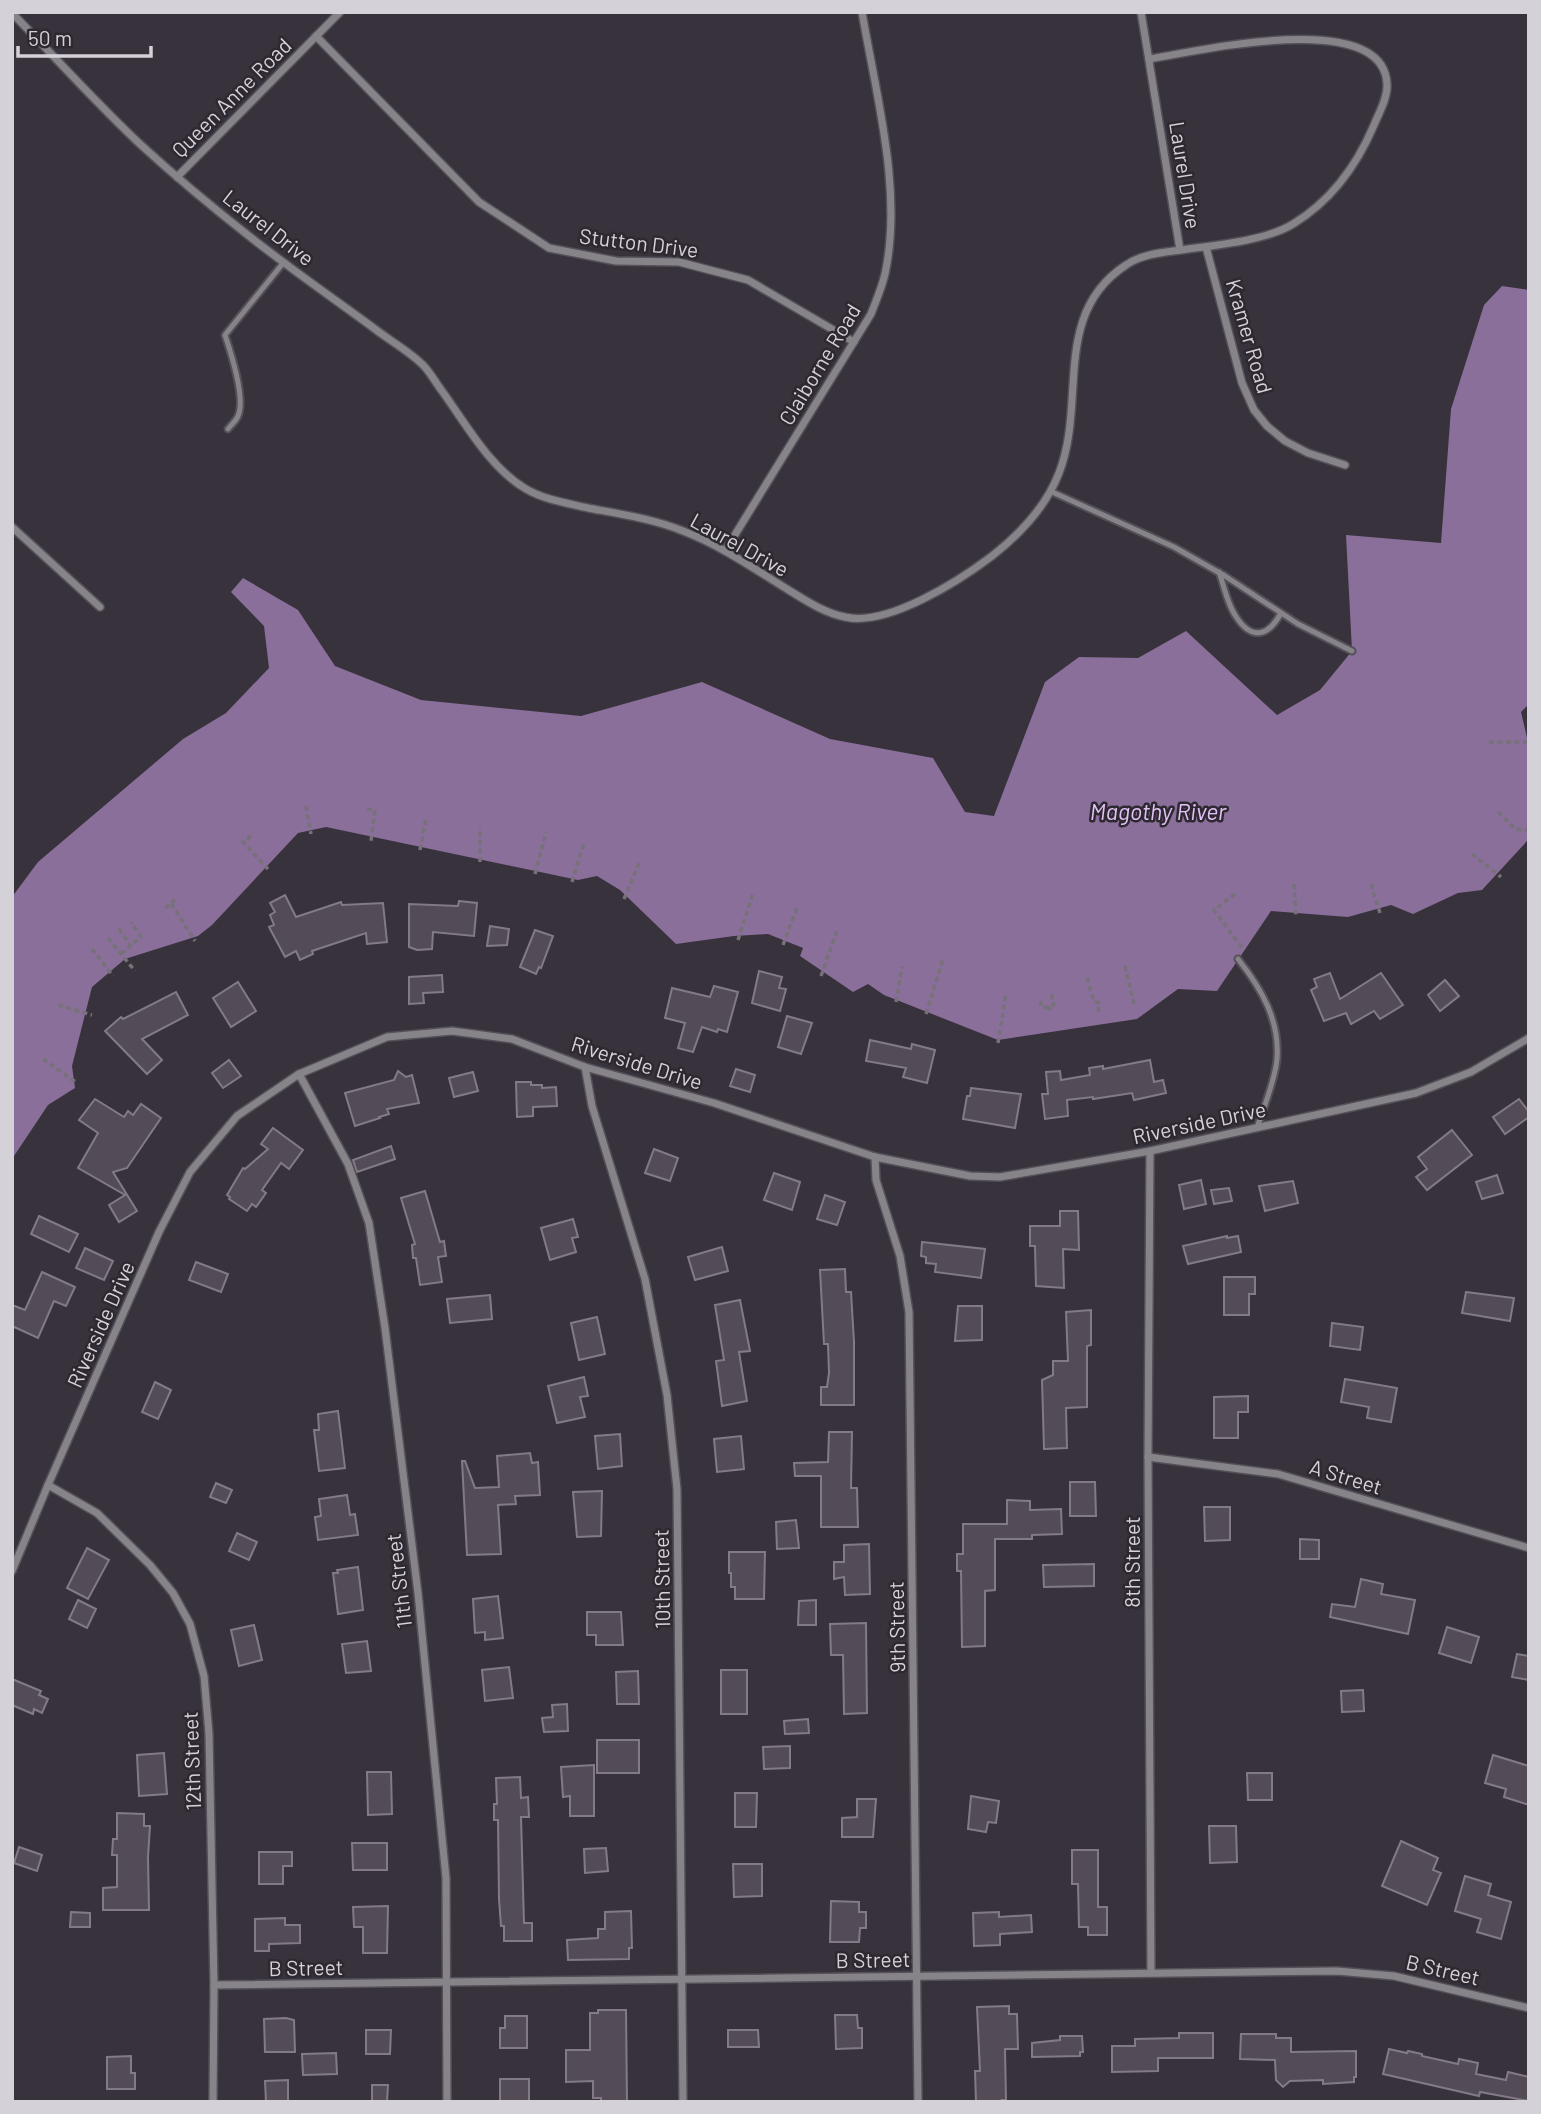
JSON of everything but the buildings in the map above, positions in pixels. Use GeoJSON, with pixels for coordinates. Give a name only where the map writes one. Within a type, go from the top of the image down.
{"type":"FeatureCollection","features":[{"type":"Feature","properties":{"kind":"street","name":"Queen Anne Road"},"geometry":{"type":"LineString","coordinates":[[177,177],[340,12]]}},
{"type":"Feature","properties":{"kind":"street","name":"Claiborne Road"},"geometry":{"type":"LineString","coordinates":[[725,551],[871,314],[885,274],[892,222],[888,163],[862,12]]}},
{"type":"Feature","properties":{"kind":"street","name":"Laurel Drive"},"geometry":{"type":"LineString","coordinates":[[12,13],[138,142],[177,177],[248,236],[424,365],[492,460],[524,488],[554,500],[659,522],[686,532],[725,551],[806,600],[849,619],[900,610],[933,594],[989,558],[1040,509],[1060,473],[1072,423],[1073,368],[1080,324],[1096,291],[1129,262],[1180,250],[1141,12]]}},
{"type":"Feature","properties":{"kind":"street","name":"Stutton Drive"},"geometry":{"type":"LineString","coordinates":[[316,36],[480,202],[548,248],[616,261],[678,262],[748,280],[854,342]]}},
{"type":"Feature","properties":{"kind":"street"},"geometry":{"type":"LineString","coordinates":[[1149,59],[1261,40],[1306,38],[1356,47],[1373,57],[1382,67],[1388,83],[1385,97],[1360,155],[1337,188],[1296,223],[1273,234],[1180,250]]}},
{"type":"Feature","properties":{"kind":"street","name":"Kramer Road"},"geometry":{"type":"LineString","coordinates":[[1206,247],[1242,383],[1254,410],[1267,426],[1285,441],[1308,453],[1345,465]]}},
{"type":"Feature","properties":{"kind":"street"},"geometry":{"type":"LineString","coordinates":[[12,527],[100,607]]}},
{"type":"Feature","properties":{"kind":"street","name":"Riverside Drive"},"geometry":{"type":"LineString","coordinates":[[12,1571],[159,1233],[190,1172],[237,1116],[299,1074],[387,1037],[452,1031],[512,1039],[586,1067],[714,1103],[875,1157],[970,1176],[1000,1177],[1150,1151],[1416,1093],[1471,1072],[1529,1038]]}},
{"type":"Feature","properties":{"kind":"street","name":"10th Street"},"geometry":{"type":"LineString","coordinates":[[586,1067],[592,1106],[645,1279],[667,1395],[677,1489],[683,2102]]}},
{"type":"Feature","properties":{"kind":"street","name":"11th Street"},"geometry":{"type":"LineString","coordinates":[[299,1074],[348,1164],[369,1223],[385,1328],[418,1593],[446,1878],[447,2102]]}},
{"type":"Feature","properties":{"kind":"street","name":"8th Street"},"geometry":{"type":"LineString","coordinates":[[1150,1151],[1150,1972]]}},
{"type":"Feature","properties":{"kind":"street","name":"9th Street"},"geometry":{"type":"LineString","coordinates":[[875,1157],[876,1180],[900,1256],[909,1312],[918,2102]]}},
{"type":"Feature","properties":{"kind":"street","name":"A Street"},"geometry":{"type":"LineString","coordinates":[[1148,1457],[1278,1474],[1529,1548]]}},
{"type":"Feature","properties":{"kind":"street","name":"12th Street"},"geometry":{"type":"LineString","coordinates":[[48,1485],[97,1513],[150,1565],[173,1593],[190,1624],[204,1676],[209,1734],[214,1985],[213,2102]]}},
{"type":"Feature","properties":{"kind":"street","name":"B Street"},"geometry":{"type":"LineString","coordinates":[[214,1985],[1337,1971],[1394,1976],[1529,2008]]}},
{"type":"Feature","properties":{"kind":"lane"},"geometry":{"type":"LineString","coordinates":[[228,429],[239,415],[240,404],[237,374],[225,335],[284,262]]}},
{"type":"Feature","properties":{"kind":"lane"},"geometry":{"type":"LineString","coordinates":[[1050,491],[1174,547],[1219,572],[1298,624],[1352,651]]}},
{"type":"Feature","properties":{"kind":"lane"},"geometry":{"type":"LineString","coordinates":[[1219,572],[1235,615],[1247,629],[1255,633],[1265,632],[1275,624],[1280,612]]}},
{"type":"Feature","properties":{"kind":"lane"},"geometry":{"type":"LineString","coordinates":[[1238,959],[1254,978],[1267,1003],[1277,1036],[1277,1061],[1257,1128]]}},
{"type":"Feature","properties":{"kind":"path"},"geometry":{"type":"LineString","coordinates":[[1489,742],[1529,742]]}},
{"type":"Feature","properties":{"kind":"path"},"geometry":{"type":"LineString","coordinates":[[306,806],[311,834]]}},
{"type":"Feature","properties":{"kind":"path"},"geometry":{"type":"LineString","coordinates":[[367,809],[375,810],[371,841]]}},
{"type":"Feature","properties":{"kind":"path"},"geometry":{"type":"LineString","coordinates":[[1498,812],[1515,829],[1529,830]]}},
{"type":"Feature","properties":{"kind":"path"},"geometry":{"type":"LineString","coordinates":[[420,850],[426,818]]}},
{"type":"Feature","properties":{"kind":"path"},"geometry":{"type":"LineString","coordinates":[[480,827],[480,862]]}},
{"type":"Feature","properties":{"kind":"path"},"geometry":{"type":"LineString","coordinates":[[535,874],[546,831]]}},
{"type":"Feature","properties":{"kind":"path"},"geometry":{"type":"LineString","coordinates":[[251,836],[243,842],[268,869]]}},
{"type":"Feature","properties":{"kind":"path"},"geometry":{"type":"LineString","coordinates":[[572,883],[584,843]]}},
{"type":"Feature","properties":{"kind":"path"},"geometry":{"type":"LineString","coordinates":[[1472,854],[1501,877]]}},
{"type":"Feature","properties":{"kind":"path"},"geometry":{"type":"LineString","coordinates":[[624,899],[640,861]]}},
{"type":"Feature","properties":{"kind":"path"},"geometry":{"type":"LineString","coordinates":[[1294,884],[1296,915]]}},
{"type":"Feature","properties":{"kind":"path"},"geometry":{"type":"LineString","coordinates":[[1371,884],[1380,913]]}},
{"type":"Feature","properties":{"kind":"path"},"geometry":{"type":"LineString","coordinates":[[738,940],[753,893]]}},
{"type":"Feature","properties":{"kind":"path"},"geometry":{"type":"LineString","coordinates":[[1235,894],[1214,910],[1246,954]]}},
{"type":"Feature","properties":{"kind":"path"},"geometry":{"type":"LineString","coordinates":[[165,908],[178,898]]}},
{"type":"Feature","properties":{"kind":"path"},"geometry":{"type":"LineString","coordinates":[[171,903],[195,941]]}},
{"type":"Feature","properties":{"kind":"path"},"geometry":{"type":"LineString","coordinates":[[783,945],[798,905]]}},
{"type":"Feature","properties":{"kind":"path"},"geometry":{"type":"LineString","coordinates":[[121,954],[141,937],[131,922]]}},
{"type":"Feature","properties":{"kind":"path"},"geometry":{"type":"LineString","coordinates":[[821,976],[838,928]]}},
{"type":"Feature","properties":{"kind":"path"},"geometry":{"type":"LineString","coordinates":[[119,929],[131,946]]}},
{"type":"Feature","properties":{"kind":"path"},"geometry":{"type":"LineString","coordinates":[[108,938],[135,971]]}},
{"type":"Feature","properties":{"kind":"path"},"geometry":{"type":"LineString","coordinates":[[92,948],[113,976]]}},
{"type":"Feature","properties":{"kind":"path"},"geometry":{"type":"LineString","coordinates":[[926,1014],[943,959]]}},
{"type":"Feature","properties":{"kind":"path"},"geometry":{"type":"LineString","coordinates":[[1125,966],[1134,1004]]}},
{"type":"Feature","properties":{"kind":"path"},"geometry":{"type":"LineString","coordinates":[[896,1002],[902,967]]}},
{"type":"Feature","properties":{"kind":"path"},"geometry":{"type":"LineString","coordinates":[[1087,978],[1094,1002],[1099,1003],[1098,1014]]}},
{"type":"Feature","properties":{"kind":"path"},"geometry":{"type":"LineString","coordinates":[[1040,1001],[1042,1008],[1055,1005],[1051,992]]}},
{"type":"Feature","properties":{"kind":"path"},"geometry":{"type":"LineString","coordinates":[[998,1043],[1006,994]]}},
{"type":"Feature","properties":{"kind":"path"},"geometry":{"type":"LineString","coordinates":[[58,1006],[92,1015]]}},
{"type":"Feature","properties":{"kind":"path"},"geometry":{"type":"LineString","coordinates":[[1048,1006],[1052,1013]]}},
{"type":"Feature","properties":{"kind":"path"},"geometry":{"type":"LineString","coordinates":[[43,1059],[77,1083]]}},
{"type":"Feature","properties":{"kind":"water","name":"Magothy River"},"geometry":{"type":"Polygon","coordinates":[[[1502,286],[1529,290],[1529,704],[1521,712],[1529,746],[1529,836],[1482,890],[1458,893],[1413,914],[1391,905],[1348,917],[1271,911],[1217,991],[1178,989],[1137,1019],[998,1040],[884,995],[868,984],[853,992],[800,956],[803,948],[768,934],[676,944],[620,890],[597,876],[578,880],[326,827],[298,833],[212,925],[198,936],[125,959],[92,987],[72,1066],[75,1088],[48,1105],[12,1159],[12,897],[38,862],[183,739],[226,713],[269,668],[264,626],[231,592],[243,578],[298,610],[335,666],[421,700],[581,716],[702,682],[830,739],[933,758],[965,812],[994,816],[1045,682],[1079,657],[1138,658],[1186,631],[1277,715],[1320,690],[1352,651],[1346,535],[1441,543],[1451,409],[1484,305],[1502,286]]]}}]}
